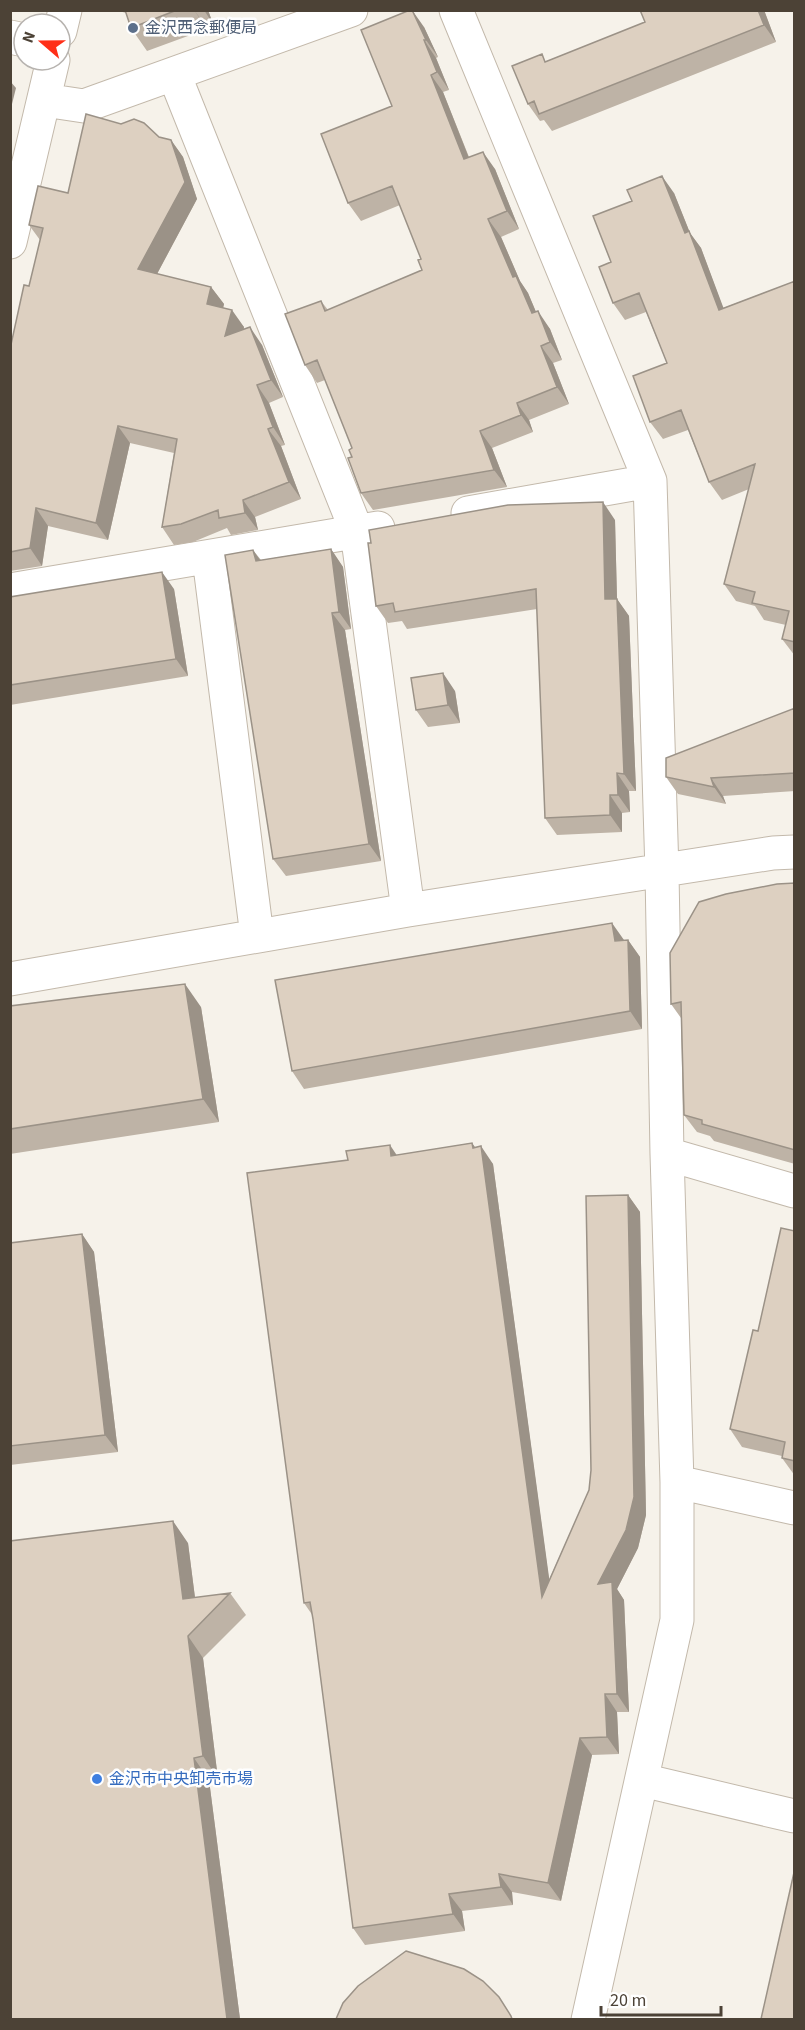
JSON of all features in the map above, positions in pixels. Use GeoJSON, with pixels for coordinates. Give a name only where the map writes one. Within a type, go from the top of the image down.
{"type":"FeatureCollection","features":[{"type":"Feature","properties":{"kind":"street"},"geometry":{"type":"LineString","coordinates":[[44,100],[84,106],[351,10]]}},
{"type":"Feature","properties":{"kind":"street"},"geometry":{"type":"LineString","coordinates":[[456,10],[650,481],[677,1482],[677,1620],[588,2019]]}},
{"type":"Feature","properties":{"kind":"street"},"geometry":{"type":"LineString","coordinates":[[10,242],[50,72]]}},
{"type":"Feature","properties":{"kind":"street"},"geometry":{"type":"LineString","coordinates":[[174,74],[357,532],[408,910]]}},
{"type":"Feature","properties":{"kind":"street"},"geometry":{"type":"LineString","coordinates":[[439,518],[650,481]]}},
{"type":"Feature","properties":{"kind":"street"},"geometry":{"type":"LineString","coordinates":[[10,590],[404,524]]}},
{"type":"Feature","properties":{"kind":"street"},"geometry":{"type":"LineString","coordinates":[[209,558],[257,936]]}},
{"type":"Feature","properties":{"kind":"street"},"geometry":{"type":"LineString","coordinates":[[10,979],[408,910],[773,853],[795,852]]}},
{"type":"Feature","properties":{"kind":"street"},"geometry":{"type":"LineString","coordinates":[[667,1155],[795,1191]]}},
{"type":"Feature","properties":{"kind":"street"},"geometry":{"type":"LineString","coordinates":[[677,1482],[795,1508]]}},
{"type":"Feature","properties":{"kind":"street"},"geometry":{"type":"LineString","coordinates":[[642,1780],[795,1816]]}},
{"type":"Feature","properties":{"kind":"building"},"geometry":{"type":"Polygon","coordinates":[[[125,10],[177,10],[131,28],[125,10]]]}},
{"type":"Feature","properties":{"kind":"building"},"geometry":{"type":"Polygon","coordinates":[[[410,10],[426,40],[424,40],[437,72],[431,75],[464,159],[483,152],[507,211],[488,219],[513,277],[516,276],[532,313],[538,311],[550,342],[541,346],[557,387],[517,403],[521,415],[480,431],[494,470],[361,493],[348,458],[352,457],[349,450],[352,448],[317,360],[305,365],[285,314],[321,301],[325,311],[422,270],[418,260],[421,259],[392,186],[348,203],[321,134],[392,106],[361,30],[410,10]]]}},
{"type":"Feature","properties":{"kind":"building"},"geometry":{"type":"Polygon","coordinates":[[[640,10],[758,10],[764,25],[539,114],[534,101],[528,104],[512,66],[542,54],[545,62],[645,22],[640,10]]]}},
{"type":"Feature","properties":{"kind":"building"},"geometry":{"type":"Polygon","coordinates":[[[86,114],[121,124],[134,119],[144,123],[159,137],[171,140],[185,182],[138,269],[211,287],[207,304],[232,310],[225,336],[250,327],[271,380],[257,385],[273,427],[268,429],[289,482],[243,500],[245,513],[219,518],[218,510],[181,524],[162,527],[177,439],[118,426],[96,523],[36,508],[30,548],[10,552],[10,349],[24,285],[29,286],[43,228],[29,225],[38,186],[68,193],[86,114]]]}},
{"type":"Feature","properties":{"kind":"building"},"geometry":{"type":"Polygon","coordinates":[[[662,176],[685,233],[689,231],[719,310],[795,281],[795,642],[782,639],[789,611],[752,603],[755,592],[724,584],[755,464],[709,482],[681,410],[650,422],[633,376],[667,363],[639,293],[613,303],[599,267],[611,262],[593,216],[632,201],[627,190],[662,176]]]}},
{"type":"Feature","properties":{"kind":"building"},"geometry":{"type":"Polygon","coordinates":[[[603,502],[605,599],[617,599],[624,774],[617,773],[618,795],[610,795],[610,815],[545,818],[536,589],[395,612],[393,603],[376,606],[368,543],[371,543],[369,530],[508,505],[603,502]]]}},
{"type":"Feature","properties":{"kind":"building"},"geometry":{"type":"Polygon","coordinates":[[[331,549],[339,612],[332,613],[369,844],[273,859],[225,555],[253,550],[256,561],[331,549]]]}},
{"type":"Feature","properties":{"kind":"building"},"geometry":{"type":"Polygon","coordinates":[[[162,572],[176,659],[10,685],[10,597],[162,572]]]}},
{"type":"Feature","properties":{"kind":"building"},"geometry":{"type":"Polygon","coordinates":[[[443,673],[448,705],[416,710],[411,678],[443,673]]]}},
{"type":"Feature","properties":{"kind":"building"},"geometry":{"type":"Polygon","coordinates":[[[795,708],[795,773],[711,778],[714,787],[666,777],[666,758],[795,708]]]}},
{"type":"Feature","properties":{"kind":"building"},"geometry":{"type":"Polygon","coordinates":[[[795,883],[795,1150],[702,1124],[702,1120],[684,1115],[681,1002],[671,1004],[670,953],[699,902],[726,894],[777,884],[795,883]]]}},
{"type":"Feature","properties":{"kind":"building"},"geometry":{"type":"Polygon","coordinates":[[[612,923],[615,941],[628,940],[630,1011],[292,1071],[275,980],[612,923]]]}},
{"type":"Feature","properties":{"kind":"building"},"geometry":{"type":"Polygon","coordinates":[[[185,984],[203,1099],[10,1129],[10,1006],[185,984]]]}},
{"type":"Feature","properties":{"kind":"building"},"geometry":{"type":"Polygon","coordinates":[[[472,1143],[473,1148],[481,1146],[542,1597],[589,1490],[591,1470],[586,1196],[628,1195],[634,1497],[626,1530],[598,1584],[612,1582],[617,1694],[605,1694],[607,1737],[580,1738],[548,1883],[499,1874],[501,1887],[449,1894],[453,1914],[353,1928],[313,1619],[310,1602],[304,1603],[247,1173],[348,1160],[346,1151],[390,1145],[391,1156],[472,1143]]]}},
{"type":"Feature","properties":{"kind":"building"},"geometry":{"type":"Polygon","coordinates":[[[781,1228],[795,1231],[795,1461],[782,1458],[785,1442],[730,1429],[753,1330],[758,1331],[781,1228]]]}},
{"type":"Feature","properties":{"kind":"building"},"geometry":{"type":"Polygon","coordinates":[[[82,1234],[105,1435],[10,1446],[10,1243],[82,1234]]]}},
{"type":"Feature","properties":{"kind":"building","name":"金沢市中央卸売市場"},"geometry":{"type":"Polygon","coordinates":[[[173,1521],[183,1599],[230,1593],[188,1636],[203,1756],[194,1758],[227,2019],[10,2019],[10,1541],[173,1521]]]}},
{"type":"Feature","properties":{"kind":"building"},"geometry":{"type":"Polygon","coordinates":[[[795,1868],[795,2019],[761,2019],[795,1868]]]}},
{"type":"Feature","properties":{"kind":"building"},"geometry":{"type":"Polygon","coordinates":[[[406,1951],[464,1969],[483,1981],[499,1997],[512,2019],[336,2019],[343,2003],[358,1986],[406,1951]]]}},
{"type":"Feature","properties":{"kind":"place","name":"金沢西念郵便局"},"geometry":{"type":"Point","coordinates":[133,28]}},
{"type":"Feature","properties":{"kind":"place","name":"金沢市中央卸売市場"},"geometry":{"type":"Point","coordinates":[97,1779]}}]}
